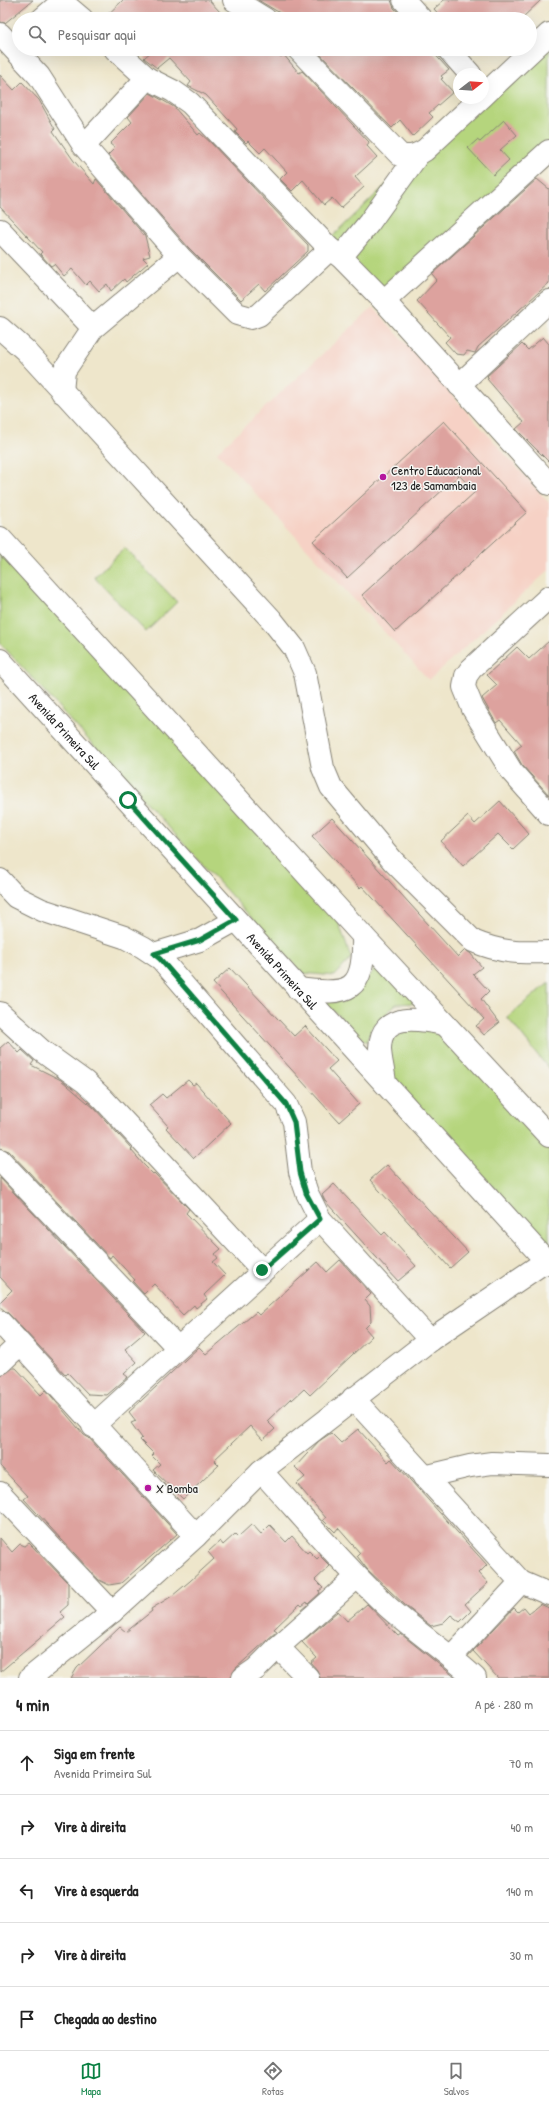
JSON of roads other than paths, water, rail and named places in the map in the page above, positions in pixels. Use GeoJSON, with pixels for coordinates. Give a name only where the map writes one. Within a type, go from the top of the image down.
{"type":"FeatureCollection","features":[{"type":"Feature","properties":{"kind":"street"},"geometry":{"type":"LineString","coordinates":[[234,0],[254,12]]}},
{"type":"Feature","properties":{"kind":"street"},"geometry":{"type":"LineString","coordinates":[[404,0],[415,12]]}},
{"type":"Feature","properties":{"kind":"street"},"geometry":{"type":"LineString","coordinates":[[50,12],[63,1],[75,12]]}},
{"type":"Feature","properties":{"kind":"street"},"geometry":{"type":"LineString","coordinates":[[537,45],[549,34]]}},
{"type":"Feature","properties":{"kind":"street"},"geometry":{"type":"LineString","coordinates":[[20,56],[42,81],[84,146],[179,256],[237,314],[251,318],[258,315],[335,253],[369,223],[417,156],[473,104]]}},
{"type":"Feature","properties":{"kind":"street"},"geometry":{"type":"LineString","coordinates":[[123,56],[147,78],[173,91],[190,103],[335,253],[384,301],[549,484]]}},
{"type":"Feature","properties":{"kind":"street"},"geometry":{"type":"LineString","coordinates":[[305,56],[393,150],[400,155],[408,157],[417,156]]}},
{"type":"Feature","properties":{"kind":"street"},"geometry":{"type":"LineString","coordinates":[[454,56],[465,68]]}},
{"type":"Feature","properties":{"kind":"street"},"geometry":{"type":"LineString","coordinates":[[489,89],[525,56]]}},
{"type":"Feature","properties":{"kind":"street"},"geometry":{"type":"LineString","coordinates":[[84,146],[147,78]]}},
{"type":"Feature","properties":{"kind":"street"},"geometry":{"type":"LineString","coordinates":[[384,301],[549,151]]}},
{"type":"Feature","properties":{"kind":"street"},"geometry":{"type":"LineString","coordinates":[[0,230],[93,328]]}},
{"type":"Feature","properties":{"kind":"street"},"geometry":{"type":"LineString","coordinates":[[62,392],[64,371],[93,328],[179,256]]}},
{"type":"Feature","properties":{"kind":"street"},"geometry":{"type":"LineString","coordinates":[[459,385],[547,308]]}},
{"type":"Feature","properties":{"kind":"street"},"geometry":{"type":"LineString","coordinates":[[0,328],[25,350],[271,619],[294,648],[305,673],[323,768],[331,787],[369,834],[473,941],[489,948],[509,953],[549,952]]}},
{"type":"Feature","properties":{"kind":"street"},"geometry":{"type":"LineString","coordinates":[[0,538],[363,936],[549,1136]]}},
{"type":"Feature","properties":{"kind":"street"},"geometry":{"type":"LineString","coordinates":[[545,610],[471,669],[466,676],[464,687],[473,709],[512,772],[549,814]]}},
{"type":"Feature","properties":{"kind":"street","name":"Avenida Primeira Sul"},"geometry":{"type":"LineString","coordinates":[[0,660],[548,1262]]}},
{"type":"Feature","properties":{"kind":"street"},"geometry":{"type":"LineString","coordinates":[[0,880],[16,897],[42,910],[124,937],[160,959],[286,1104],[294,1122],[300,1172],[306,1193],[320,1219],[430,1340]]}},
{"type":"Feature","properties":{"kind":"street"},"geometry":{"type":"LineString","coordinates":[[154,954],[200,940],[236,920]]}},
{"type":"Feature","properties":{"kind":"street"},"geometry":{"type":"LineString","coordinates":[[298,989],[326,993],[343,990],[354,985],[361,972],[364,958],[363,936]]}},
{"type":"Feature","properties":{"kind":"street"},"geometry":{"type":"LineString","coordinates":[[0,1013],[42,1051],[85,1082],[103,1099],[262,1270]]}},
{"type":"Feature","properties":{"kind":"street"},"geometry":{"type":"LineString","coordinates":[[385,1082],[380,1048],[383,1035],[390,1025],[406,1019],[419,1018],[444,1024]]}},
{"type":"Feature","properties":{"kind":"street"},"geometry":{"type":"LineString","coordinates":[[0,1160],[178,1348]]}},
{"type":"Feature","properties":{"kind":"street"},"geometry":{"type":"LineString","coordinates":[[93,1426],[262,1270],[320,1219]]}},
{"type":"Feature","properties":{"kind":"street"},"geometry":{"type":"LineString","coordinates":[[36,1676],[112,1612],[196,1536],[261,1472],[353,1398],[430,1340],[548,1262]]}},
{"type":"Feature","properties":{"kind":"street"},"geometry":{"type":"LineString","coordinates":[[0,1322],[93,1426],[196,1536]]}},
{"type":"Feature","properties":{"kind":"street"},"geometry":{"type":"LineString","coordinates":[[0,1363],[20,1344]]}},
{"type":"Feature","properties":{"kind":"street"},"geometry":{"type":"LineString","coordinates":[[353,1398],[521,1582],[549,1594]]}},
{"type":"Feature","properties":{"kind":"street"},"geometry":{"type":"LineString","coordinates":[[424,1477],[485,1464],[549,1465]]}},
{"type":"Feature","properties":{"kind":"street"},"geometry":{"type":"LineString","coordinates":[[261,1472],[357,1576],[405,1621],[452,1656],[475,1678]]}},
{"type":"Feature","properties":{"kind":"street"},"geometry":{"type":"LineString","coordinates":[[4,1506],[112,1612]]}},
{"type":"Feature","properties":{"kind":"street"},"geometry":{"type":"LineString","coordinates":[[243,1678],[256,1670],[278,1647],[357,1576]]}},
{"type":"Feature","properties":{"kind":"street"},"geometry":{"type":"LineString","coordinates":[[452,1656],[521,1582]]}},
{"type":"Feature","properties":{"kind":"street"},"geometry":{"type":"LineString","coordinates":[[278,1647],[308,1678]]}},
{"type":"Feature","properties":{"kind":"place","name":"Centro Educacional 123 de Samambaia"},"geometry":{"type":"Point","coordinates":[383,477]}},
{"type":"Feature","properties":{"kind":"place","name":"X Bomba"},"geometry":{"type":"Point","coordinates":[148,1488]}}]}
